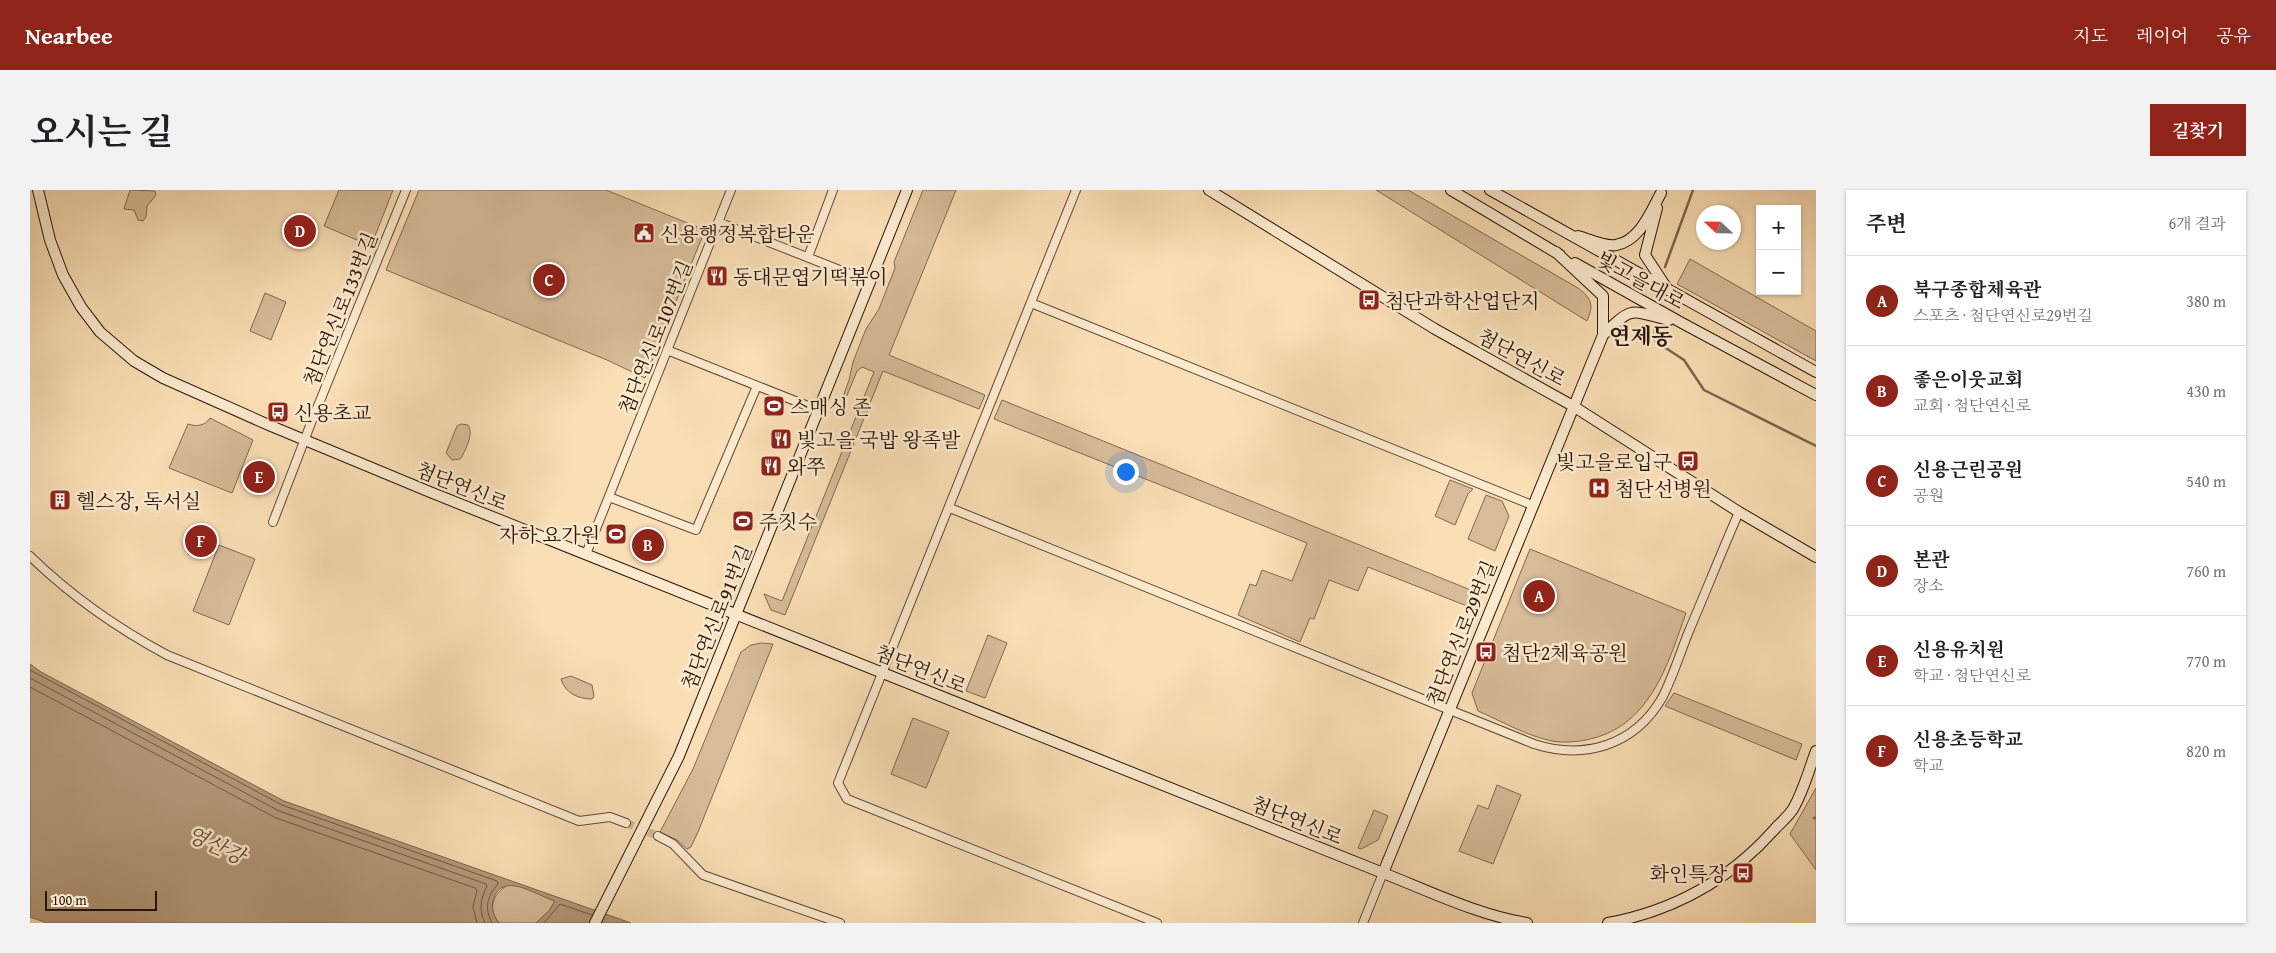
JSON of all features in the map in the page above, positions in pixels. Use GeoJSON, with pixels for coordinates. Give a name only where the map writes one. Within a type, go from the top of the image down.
{"type":"FeatureCollection","features":[{"type":"Feature","properties":{"kind":"street","name":"첨단연신로"},"geometry":{"type":"LineString","coordinates":[[38,190],[48,235],[63,274],[81,307],[100,332],[134,362],[164,378],[304,440],[1383,873],[1466,906],[1527,923]]}},
{"type":"Feature","properties":{"kind":"street","name":"첨단연신로133번길"},"geometry":{"type":"LineString","coordinates":[[304,440],[406,190]]}},
{"type":"Feature","properties":{"kind":"street","name":"첨단연신로107번길"},"geometry":{"type":"LineString","coordinates":[[586,554],[731,190]]}},
{"type":"Feature","properties":{"kind":"street"},"geometry":{"type":"LineString","coordinates":[[808,257],[833,190]]}},
{"type":"Feature","properties":{"kind":"street","name":"첨단연신로91번길"},"geometry":{"type":"LineString","coordinates":[[595,923],[679,756],[907,190]]}},
{"type":"Feature","properties":{"kind":"street"},"geometry":{"type":"LineString","coordinates":[[1076,190],[950,508],[838,783],[847,799],[1157,923]]}},
{"type":"Feature","properties":{"kind":"street","name":"첨단연신로"},"geometry":{"type":"LineString","coordinates":[[1209,190],[1435,329],[1573,406],[1739,512],[1816,557]]}},
{"type":"Feature","properties":{"kind":"street"},"geometry":{"type":"LineString","coordinates":[[1447,190],[1480,209]]}},
{"type":"Feature","properties":{"kind":"street","name":"빛고을대로"},"geometry":{"type":"LineString","coordinates":[[1451,190],[1480,209],[1682,323],[1816,395]]}},
{"type":"Feature","properties":{"kind":"street","name":"빛고을대로"},"geometry":{"type":"LineString","coordinates":[[1491,190],[1816,372]]}},
{"type":"Feature","properties":{"kind":"street"},"geometry":{"type":"LineString","coordinates":[[1565,233],[1615,246],[1629,240],[1638,232],[1662,191]]}},
{"type":"Feature","properties":{"kind":"street"},"geometry":{"type":"LineString","coordinates":[[1662,191],[1645,255],[1669,291]]}},
{"type":"Feature","properties":{"kind":"street"},"geometry":{"type":"LineString","coordinates":[[718,222],[870,282]]}},
{"type":"Feature","properties":{"kind":"street"},"geometry":{"type":"LineString","coordinates":[[1556,252],[1604,296],[1603,335]]}},
{"type":"Feature","properties":{"kind":"street"},"geometry":{"type":"LineString","coordinates":[[1031,304],[1532,505]]}},
{"type":"Feature","properties":{"kind":"street"},"geometry":{"type":"LineString","coordinates":[[1603,335],[1624,314],[1636,312],[1682,323]]}},
{"type":"Feature","properties":{"kind":"street","name":"첨단연신로29번길"},"geometry":{"type":"LineString","coordinates":[[1383,873],[1603,335]]}},
{"type":"Feature","properties":{"kind":"street"},"geometry":{"type":"LineString","coordinates":[[668,350],[818,410]]}},
{"type":"Feature","properties":{"kind":"street"},"geometry":{"type":"LineString","coordinates":[[609,497],[696,530],[757,386]]}},
{"type":"Feature","properties":{"kind":"street"},"geometry":{"type":"LineString","coordinates":[[273,522],[304,440]]}},
{"type":"Feature","properties":{"kind":"street"},"geometry":{"type":"LineString","coordinates":[[950,508],[1449,710],[1550,749],[1580,752],[1616,742],[1635,729],[1662,698],[1739,512]]}},
{"type":"Feature","properties":{"kind":"street"},"geometry":{"type":"LineString","coordinates":[[30,556],[49,575],[109,621],[167,654],[579,821],[610,817],[626,823]]}},
{"type":"Feature","properties":{"kind":"street"},"geometry":{"type":"LineString","coordinates":[[1608,923],[1651,913],[1676,903],[1722,878],[1758,848],[1793,809],[1816,751]]}},
{"type":"Feature","properties":{"kind":"street"},"geometry":{"type":"LineString","coordinates":[[658,836],[674,844],[703,874],[840,923]]}},
{"type":"Feature","properties":{"kind":"street"},"geometry":{"type":"LineString","coordinates":[[1363,923],[1383,873]]}},
{"type":"Feature","properties":{"kind":"shaded area"},"geometry":{"type":"Polygon","coordinates":[[[130,190],[155,191],[156,195],[147,206],[146,217],[143,221],[138,220],[134,210],[124,209],[130,190]]]}},
{"type":"Feature","properties":{"kind":"shaded area"},"geometry":{"type":"Polygon","coordinates":[[[339,190],[393,190],[371,246],[324,226],[339,190]]]}},
{"type":"Feature","properties":{"kind":"shaded area"},"geometry":{"type":"Polygon","coordinates":[[[419,190],[606,190],[705,230],[645,378],[607,360],[386,270],[419,190]]]}},
{"type":"Feature","properties":{"kind":"shaded area"},"geometry":{"type":"Polygon","coordinates":[[[923,190],[956,190],[889,355],[985,395],[979,409],[883,371],[785,615],[771,610],[764,594],[782,601],[874,372],[862,367],[857,371],[846,398],[843,397],[853,362],[866,329],[879,309],[895,268],[894,262],[923,190]]]}},
{"type":"Feature","properties":{"kind":"shaded area"},"geometry":{"type":"Polygon","coordinates":[[[1376,190],[1408,190],[1578,288],[1589,299],[1591,306],[1587,321],[1376,190]]]}},
{"type":"Feature","properties":{"kind":"shaded area"},"geometry":{"type":"Polygon","coordinates":[[[1690,259],[1816,331],[1816,361],[1677,284],[1690,259]]]}},
{"type":"Feature","properties":{"kind":"shaded area"},"geometry":{"type":"Polygon","coordinates":[[[265,293],[286,302],[271,340],[250,331],[265,293]]]}},
{"type":"Feature","properties":{"kind":"shaded area"},"geometry":{"type":"Polygon","coordinates":[[[1002,400],[1478,593],[1472,608],[1368,567],[1358,591],[1329,580],[1314,619],[1310,618],[1300,642],[1238,615],[1250,584],[1256,586],[1262,570],[1292,581],[1307,543],[994,419],[1002,400]]]}},
{"type":"Feature","properties":{"kind":"shaded area"},"geometry":{"type":"Polygon","coordinates":[[[210,418],[253,440],[232,493],[169,468],[188,424],[200,425],[206,423],[210,418]]]}},
{"type":"Feature","properties":{"kind":"shaded area"},"geometry":{"type":"Polygon","coordinates":[[[461,424],[468,425],[470,437],[462,457],[452,460],[446,453],[457,426],[461,424]]]}},
{"type":"Feature","properties":{"kind":"shaded area"},"geometry":{"type":"Polygon","coordinates":[[[1450,480],[1473,489],[1468,494],[1455,525],[1435,516],[1450,480]]]}},
{"type":"Feature","properties":{"kind":"shaded area"},"geometry":{"type":"Polygon","coordinates":[[[1486,495],[1502,501],[1509,516],[1495,551],[1468,539],[1486,495]]]}},
{"type":"Feature","properties":{"kind":"shaded area"},"geometry":{"type":"Polygon","coordinates":[[[219,545],[255,559],[229,625],[193,611],[219,545]]]}},
{"type":"Feature","properties":{"kind":"shaded area"},"geometry":{"type":"Polygon","coordinates":[[[1530,549],[1686,613],[1663,674],[1652,692],[1640,709],[1626,723],[1608,733],[1586,740],[1552,741],[1524,732],[1478,711],[1472,693],[1530,549]]]}},
{"type":"Feature","properties":{"kind":"shaded area"},"geometry":{"type":"Polygon","coordinates":[[[988,635],[1007,643],[985,698],[966,691],[988,635]]]}},
{"type":"Feature","properties":{"kind":"shaded area"},"geometry":{"type":"Polygon","coordinates":[[[761,643],[773,644],[698,832],[691,847],[687,849],[677,840],[660,832],[693,769],[741,652],[751,645],[761,643]]]}},
{"type":"Feature","properties":{"kind":"shaded area"},"geometry":{"type":"Polygon","coordinates":[[[571,676],[592,685],[594,696],[592,699],[577,696],[566,688],[561,679],[571,676]]]}},
{"type":"Feature","properties":{"kind":"shaded area"},"geometry":{"type":"Polygon","coordinates":[[[1674,693],[1802,744],[1796,760],[1665,706],[1674,693]]]}},
{"type":"Feature","properties":{"kind":"shaded area"},"geometry":{"type":"Polygon","coordinates":[[[913,718],[949,732],[926,788],[891,774],[913,718]]]}},
{"type":"Feature","properties":{"kind":"shaded area"},"geometry":{"type":"Polygon","coordinates":[[[1497,785],[1521,795],[1493,864],[1459,851],[1478,805],[1488,809],[1497,785]]]}},
{"type":"Feature","properties":{"kind":"shaded area"},"geometry":{"type":"Polygon","coordinates":[[[1816,788],[1816,870],[1790,834],[1816,788]]]}},
{"type":"Feature","properties":{"kind":"shaded area"},"geometry":{"type":"Polygon","coordinates":[[[1374,810],[1388,816],[1378,840],[1361,849],[1358,848],[1374,810]]]}},
{"type":"Feature","properties":{"kind":"shaded area"},"geometry":{"type":"Polygon","coordinates":[[[508,885],[526,888],[555,901],[549,911],[536,923],[499,923],[493,912],[493,902],[499,892],[508,885]]]}},
{"type":"Feature","properties":{"kind":"water","name":"영산강"},"geometry":{"type":"Polygon","coordinates":[[[30,664],[41,672],[284,801],[631,923],[536,923],[549,911],[555,901],[530,890],[511,886],[504,887],[497,892],[493,901],[493,913],[499,923],[47,923],[30,917],[30,664]]]}},
{"type":"Feature","properties":{"kind":"waterway"},"geometry":{"type":"LineString","coordinates":[[1665,267],[1693,190]]}},
{"type":"Feature","properties":{"kind":"waterway"},"geometry":{"type":"LineString","coordinates":[[1654,327],[1655,341],[1684,360],[1704,390],[1816,446]]}},
{"type":"Feature","properties":{"kind":"tunnel"},"geometry":{"type":"LineString","coordinates":[[626,823],[658,836]]}},
{"type":"Feature","properties":{"kind":"place","name":"본관"},"geometry":{"type":"Point","coordinates":[300,231]}},
{"type":"Feature","properties":{"kind":"place","name":"신용행정복합타운"},"geometry":{"type":"Point","coordinates":[644,233]}},
{"type":"Feature","properties":{"kind":"place","name":"동대문엽기떡볶이"},"geometry":{"type":"Point","coordinates":[717,276]}},
{"type":"Feature","properties":{"kind":"place","name":"신용근린공원"},"geometry":{"type":"Point","coordinates":[549,280]}},
{"type":"Feature","properties":{"kind":"place","name":"첨단과학산업단지"},"geometry":{"type":"Point","coordinates":[1369,300]}},
{"type":"Feature","properties":{"kind":"place","name":"스매싱 존"},"geometry":{"type":"Point","coordinates":[774,406]}},
{"type":"Feature","properties":{"kind":"place","name":"신용초교"},"geometry":{"type":"Point","coordinates":[278,412]}},
{"type":"Feature","properties":{"kind":"place","name":"빛고을 국밥 왕족발"},"geometry":{"type":"Point","coordinates":[781,439]}},
{"type":"Feature","properties":{"kind":"place","name":"빛고을로입구"},"geometry":{"type":"Point","coordinates":[1688,461]}},
{"type":"Feature","properties":{"kind":"place","name":"와쭈"},"geometry":{"type":"Point","coordinates":[771,466]}},
{"type":"Feature","properties":{"kind":"place","name":"신용유치원"},"geometry":{"type":"Point","coordinates":[259,477]}},
{"type":"Feature","properties":{"kind":"place","name":"첨단선병원"},"geometry":{"type":"Point","coordinates":[1599,488]}},
{"type":"Feature","properties":{"kind":"place","name":"헬스장, 독서실"},"geometry":{"type":"Point","coordinates":[60,500]}},
{"type":"Feature","properties":{"kind":"place","name":"주짓수"},"geometry":{"type":"Point","coordinates":[743,521]}},
{"type":"Feature","properties":{"kind":"place","name":"자하 요가원"},"geometry":{"type":"Point","coordinates":[616,534]}},
{"type":"Feature","properties":{"kind":"place","name":"신용초등학교"},"geometry":{"type":"Point","coordinates":[201,541]}},
{"type":"Feature","properties":{"kind":"place","name":"좋은이웃교회"},"geometry":{"type":"Point","coordinates":[648,545]}},
{"type":"Feature","properties":{"kind":"place","name":"북구종합체육관"},"geometry":{"type":"Point","coordinates":[1539,596]}},
{"type":"Feature","properties":{"kind":"place","name":"첨단2체육공원"},"geometry":{"type":"Point","coordinates":[1486,652]}},
{"type":"Feature","properties":{"kind":"place","name":"화인특장"},"geometry":{"type":"Point","coordinates":[1743,873]}},
{"type":"Feature","properties":{"kind":"district","name":"연제동"},"geometry":{"type":"Point","coordinates":[1641,336]}}]}
